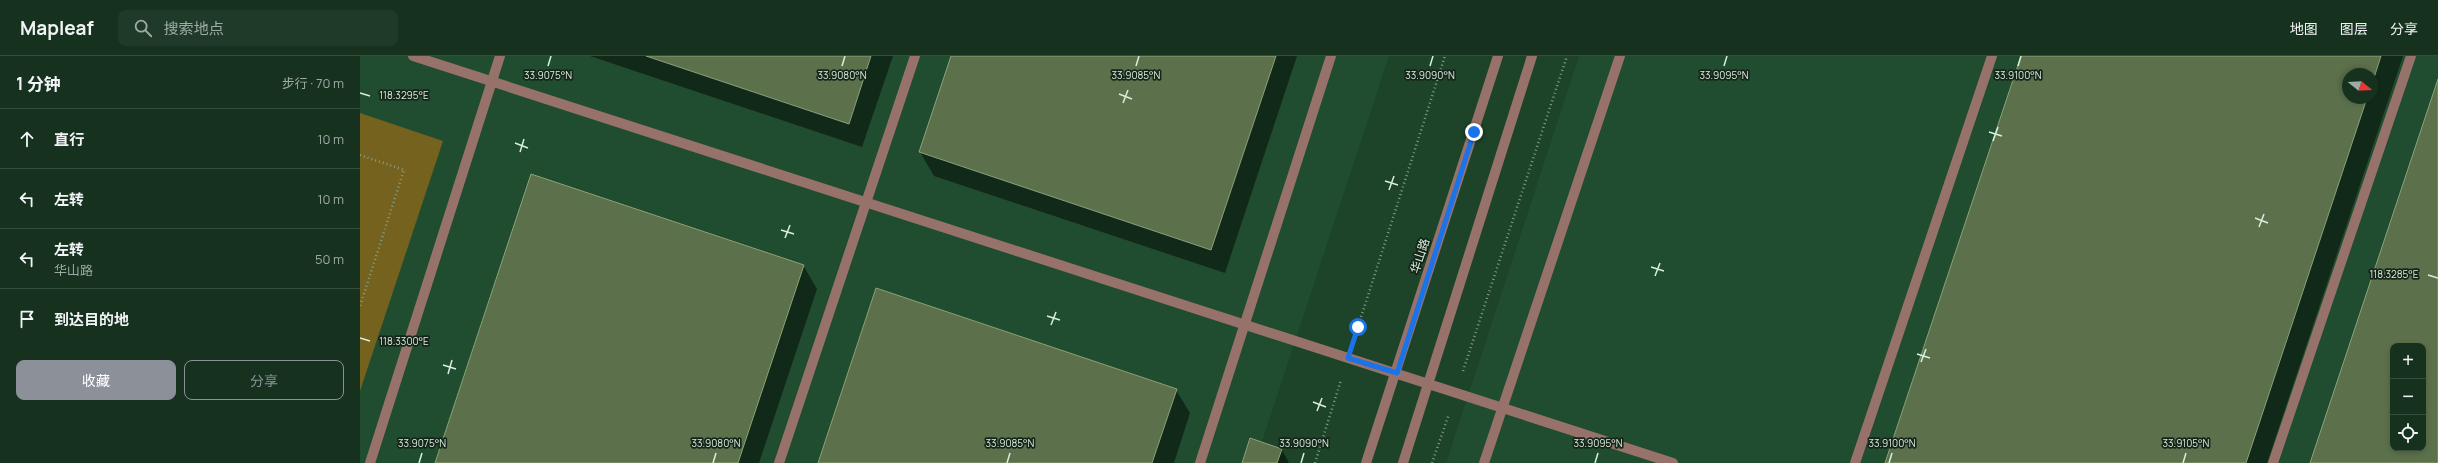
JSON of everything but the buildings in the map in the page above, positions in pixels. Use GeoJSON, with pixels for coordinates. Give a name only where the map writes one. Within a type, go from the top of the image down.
{"type":"FeatureCollection","features":[{"type":"Feature","properties":{"kind":"street"},"geometry":{"type":"LineString","coordinates":[[413,56],[1673,463]]}},
{"type":"Feature","properties":{"kind":"street"},"geometry":{"type":"LineString","coordinates":[[370,463],[500,56]]}},
{"type":"Feature","properties":{"kind":"street"},"geometry":{"type":"LineString","coordinates":[[779,463],[915,56]]}},
{"type":"Feature","properties":{"kind":"street"},"geometry":{"type":"LineString","coordinates":[[1200,463],[1243,324],[1331,56]]}},
{"type":"Feature","properties":{"kind":"street","name":"华山路"},"geometry":{"type":"LineString","coordinates":[[1366,463],[1397,373],[1498,56]]}},
{"type":"Feature","properties":{"kind":"street"},"geometry":{"type":"LineString","coordinates":[[1403,463],[1532,56]]}},
{"type":"Feature","properties":{"kind":"street"},"geometry":{"type":"LineString","coordinates":[[1484,463],[1620,56]]}},
{"type":"Feature","properties":{"kind":"street"},"geometry":{"type":"LineString","coordinates":[[1855,463],[1992,56]]}},
{"type":"Feature","properties":{"kind":"street"},"geometry":{"type":"LineString","coordinates":[[2273,463],[2411,56]]}},
{"type":"Feature","properties":{"kind":"path"},"geometry":{"type":"LineString","coordinates":[[1315,463],[1445,56]]}},
{"type":"Feature","properties":{"kind":"path"},"geometry":{"type":"LineString","coordinates":[[1432,463],[1567,56]]}},
{"type":"Feature","properties":{"kind":"path"},"geometry":{"type":"LineString","coordinates":[[360,155],[404,170],[360,306]]}},
{"type":"Feature","properties":{"kind":"shaded area"},"geometry":{"type":"Polygon","coordinates":[[[360,56],[1389,56],[1255,463],[360,463],[360,56]]]}},
{"type":"Feature","properties":{"kind":"shaded area"},"geometry":{"type":"Polygon","coordinates":[[[1579,56],[2438,56],[2438,463],[1446,463],[1579,56]]]}},
{"type":"Feature","properties":{"kind":"shaded area"},"geometry":{"type":"Polygon","coordinates":[[[360,113],[443,141],[360,391],[360,113]]]}},
{"type":"Feature","properties":{"kind":"route"},"geometry":{"type":"LineString","coordinates":[[1358,327],[1348,358],[1397,373],[1474,132]]}}]}
